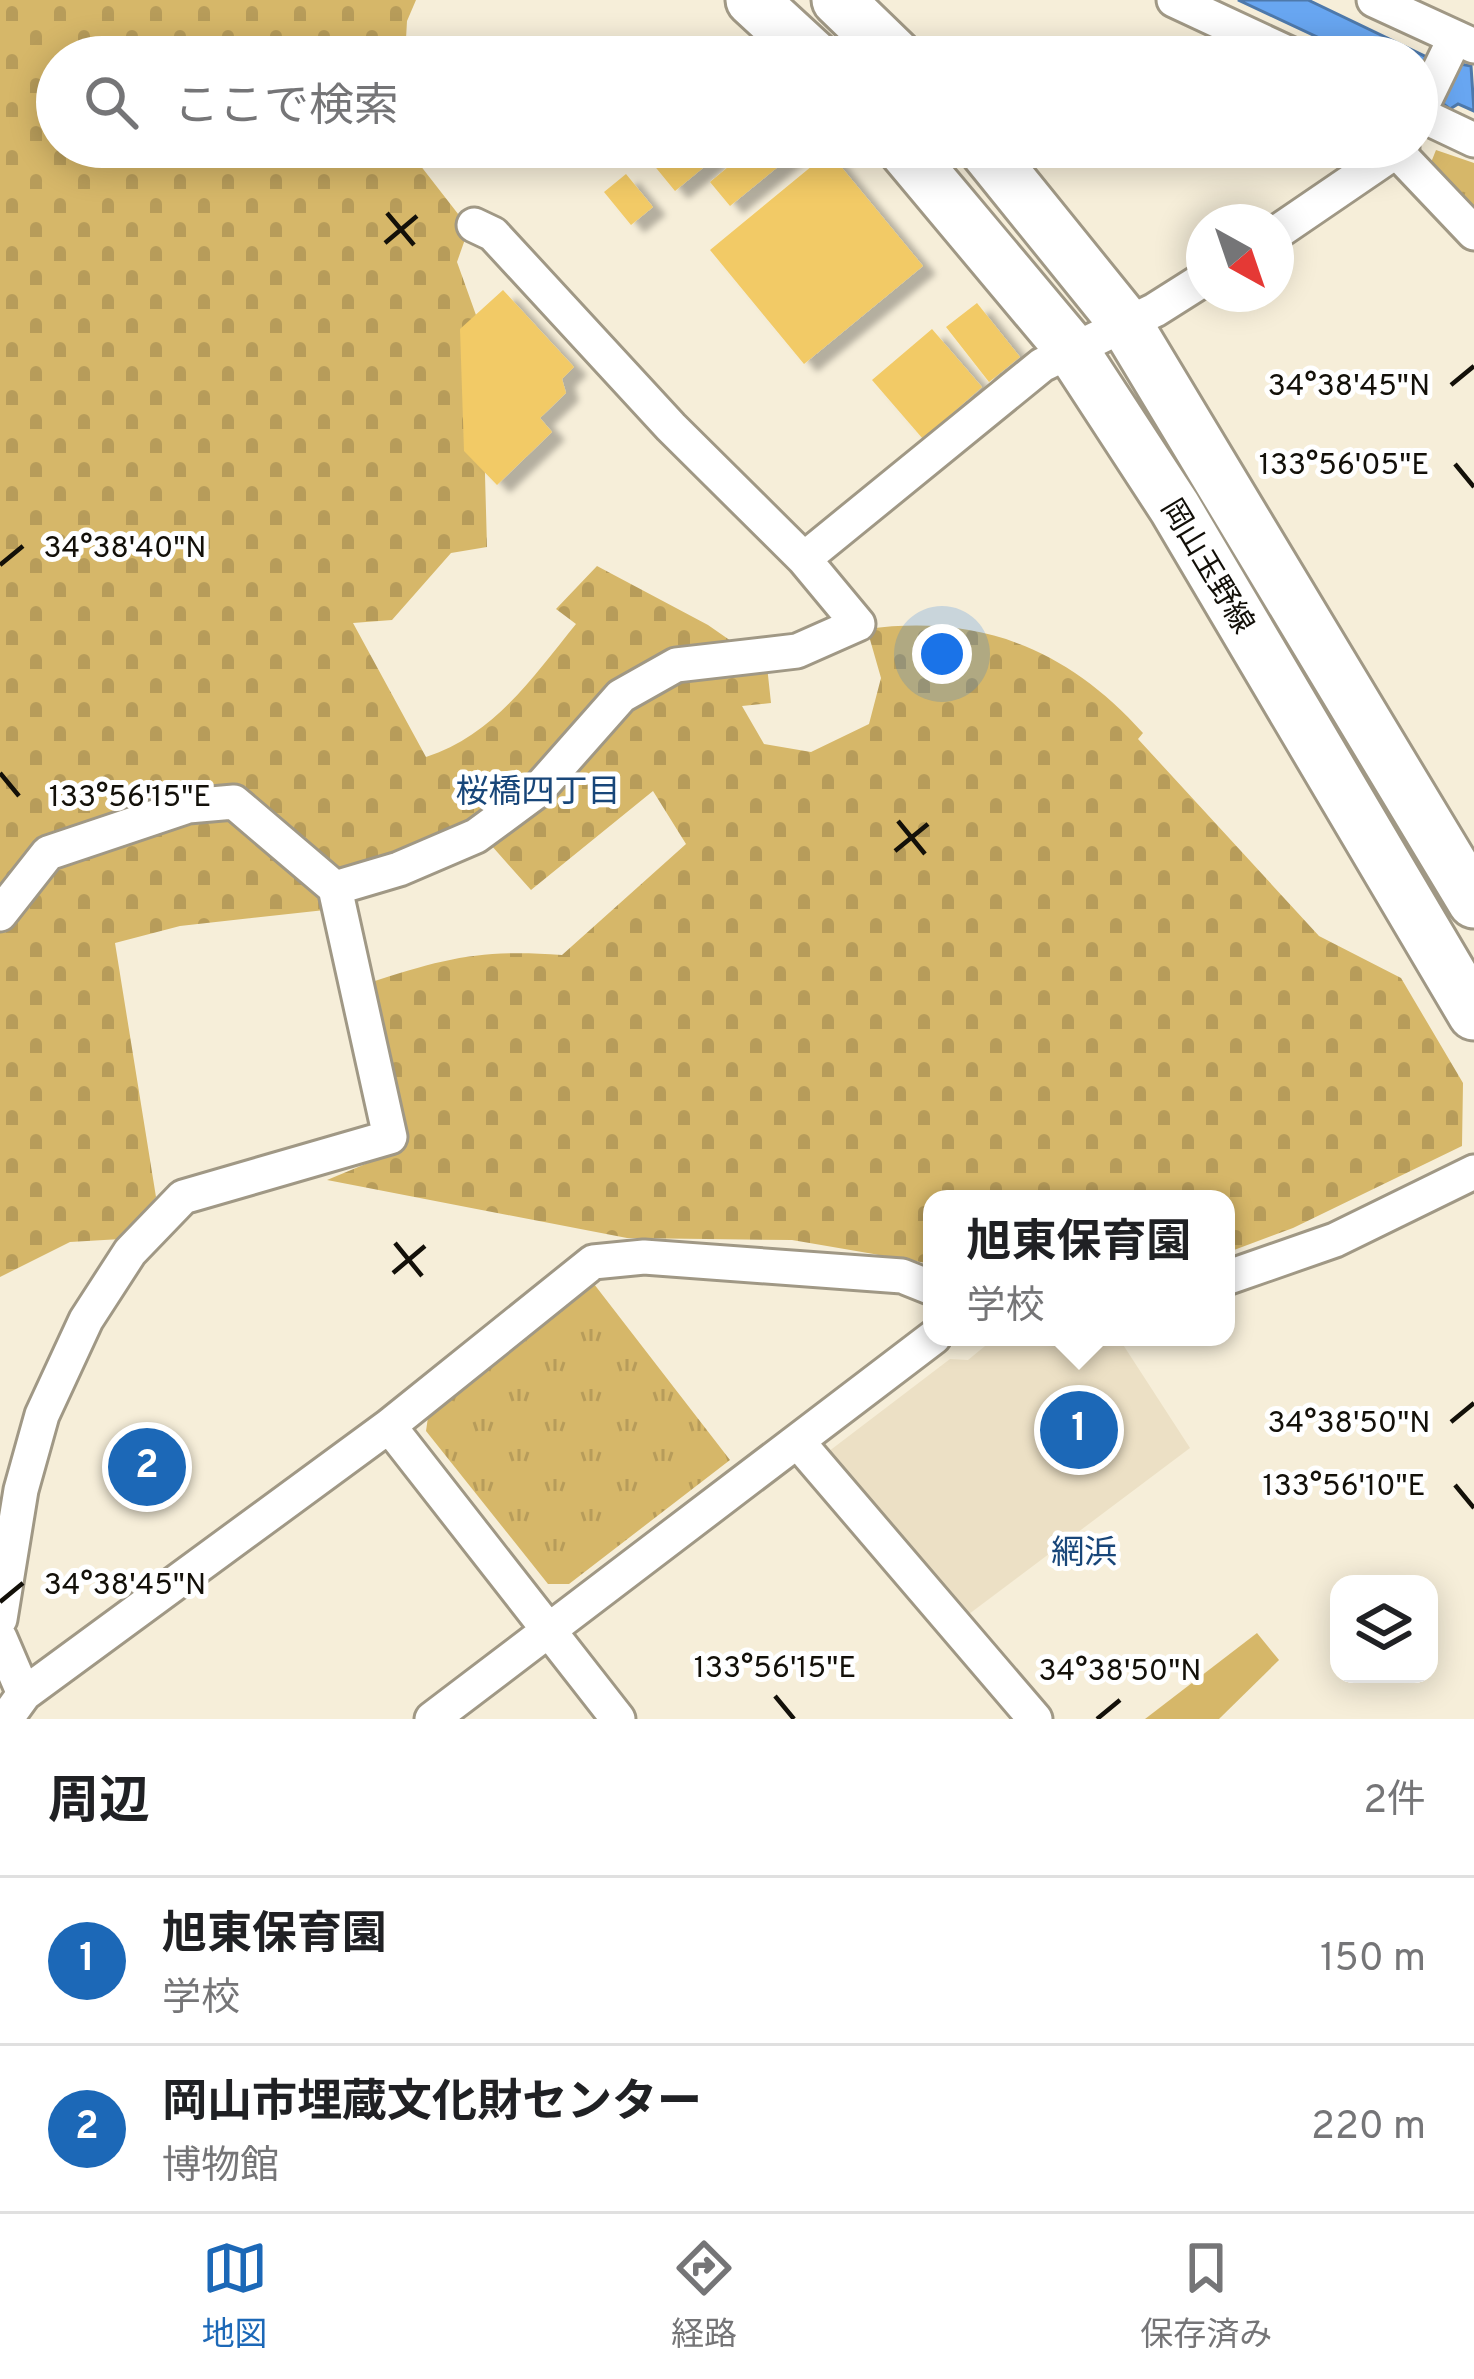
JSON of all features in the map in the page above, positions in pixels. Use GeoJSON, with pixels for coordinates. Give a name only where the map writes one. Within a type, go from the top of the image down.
{"type":"FeatureCollection","features":[{"type":"Feature","properties":{"kind":"main road"},"geometry":{"type":"LineString","coordinates":[[752,0],[791,36]]}},
{"type":"Feature","properties":{"kind":"main road"},"geometry":{"type":"LineString","coordinates":[[838,0],[875,36]]}},
{"type":"Feature","properties":{"kind":"main road","name":"岡山玉野線"},"geometry":{"type":"LineString","coordinates":[[920,168],[1072,350],[1174,508],[1474,1014]]}},
{"type":"Feature","properties":{"kind":"main road","name":"岡山玉野線"},"geometry":{"type":"LineString","coordinates":[[1000,168],[1126,325],[1474,902]]}},
{"type":"Feature","properties":{"kind":"street"},"geometry":{"type":"LineString","coordinates":[[1174,0],[1251,36]]}},
{"type":"Feature","properties":{"kind":"street"},"geometry":{"type":"LineString","coordinates":[[1374,0],[1463,42],[1438,81]]}},
{"type":"Feature","properties":{"kind":"street"},"geometry":{"type":"LineString","coordinates":[[1438,120],[1474,140]]}},
{"type":"Feature","properties":{"kind":"street"},"geometry":{"type":"LineString","coordinates":[[1294,220],[1375,168]]}},
{"type":"Feature","properties":{"kind":"street"},"geometry":{"type":"LineString","coordinates":[[1416,168],[1474,233]]}},
{"type":"Feature","properties":{"kind":"street"},"geometry":{"type":"LineString","coordinates":[[335,888],[399,869],[476,836],[537,791],[621,696],[676,665],[797,651],[858,624],[804,560],[687,436],[671,427],[493,234],[474,225]]}},
{"type":"Feature","properties":{"kind":"street"},"geometry":{"type":"LineString","coordinates":[[804,560],[1042,364],[1126,325],[1186,290]]}},
{"type":"Feature","properties":{"kind":"street"},"geometry":{"type":"LineString","coordinates":[[0,914],[48,853],[188,806],[234,802],[335,888],[390,1137],[182,1197],[130,1252],[86,1320],[42,1414],[21,1490],[0,1619]]}},
{"type":"Feature","properties":{"kind":"street"},"geometry":{"type":"LineString","coordinates":[[1235,1275],[1335,1240],[1474,1172]]}},
{"type":"Feature","properties":{"kind":"street"},"geometry":{"type":"LineString","coordinates":[[0,1638],[15,1707],[389,1426],[593,1262],[644,1257],[902,1276],[923,1284]]}},
{"type":"Feature","properties":{"kind":"street"},"geometry":{"type":"LineString","coordinates":[[432,1719],[923,1345]]}},
{"type":"Feature","properties":{"kind":"street"},"geometry":{"type":"LineString","coordinates":[[389,1426],[618,1719]]}},
{"type":"Feature","properties":{"kind":"street"},"geometry":{"type":"LineString","coordinates":[[798,1442],[1035,1719]]}},
{"type":"Feature","properties":{"kind":"shaded area"},"geometry":{"type":"Polygon","coordinates":[[[985,1346],[1124,1346],[1190,1448],[961,1620],[820,1458],[950,1359],[968,1360],[985,1346]]]}},
{"type":"Feature","properties":{"kind":"green space"},"geometry":{"type":"Polygon","coordinates":[[[0,0],[416,0],[406,36],[36,36],[36,168],[422,168],[469,228],[457,262],[481,329],[487,547],[451,553],[392,620],[353,623],[426,757],[472,734],[528,684],[576,624],[556,609],[597,566],[708,625],[767,666],[771,703],[742,706],[764,744],[811,752],[869,724],[881,678],[867,629],[947,627],[1019,644],[1053,659],[1114,704],[1143,733],[1138,739],[1319,936],[1401,978],[1463,1083],[1462,1146],[1293,1228],[1235,1250],[1235,1190],[923,1190],[923,1262],[792,1240],[627,1238],[327,1180],[404,1148],[369,983],[464,957],[562,955],[686,844],[653,791],[531,890],[491,845],[325,910],[180,926],[115,943],[156,1197],[121,1239],[70,1242],[0,1277],[0,0]]]}},
{"type":"Feature","properties":{"kind":"green space"},"geometry":{"type":"Polygon","coordinates":[[[1438,151],[1474,163],[1474,221],[1432,168],[1438,168],[1438,151]]]}},
{"type":"Feature","properties":{"kind":"green space"},"geometry":{"type":"Polygon","coordinates":[[[594,1284],[730,1460],[569,1584],[548,1584],[426,1431],[428,1417],[594,1284]]]}},
{"type":"Feature","properties":{"kind":"green space"},"geometry":{"type":"Polygon","coordinates":[[[1257,1633],[1279,1660],[1219,1719],[1145,1719],[1257,1633]]]}},
{"type":"Feature","properties":{"kind":"water"},"geometry":{"type":"Polygon","coordinates":[[[1238,0],[1308,0],[1383,36],[1315,36],[1238,0]]]}},
{"type":"Feature","properties":{"kind":"water"},"geometry":{"type":"Polygon","coordinates":[[[1438,60],[1471,66],[1474,111],[1458,104],[1450,109],[1438,100],[1438,60]]]}},
{"type":"Feature","properties":{"kind":"building"},"geometry":{"type":"Polygon","coordinates":[[[656,168],[703,168],[675,191],[656,168]]]}},
{"type":"Feature","properties":{"kind":"building"},"geometry":{"type":"Polygon","coordinates":[[[727,168],[776,168],[730,206],[710,182],[727,168]]]}},
{"type":"Feature","properties":{"kind":"building"},"geometry":{"type":"Polygon","coordinates":[[[810,168],[842,168],[923,266],[804,364],[710,250],[810,168]]]}},
{"type":"Feature","properties":{"kind":"building"},"geometry":{"type":"Polygon","coordinates":[[[626,174],[653,207],[631,225],[604,192],[626,174]]]}},
{"type":"Feature","properties":{"kind":"building"},"geometry":{"type":"Polygon","coordinates":[[[503,290],[574,367],[562,379],[566,393],[540,418],[552,432],[497,485],[464,451],[460,329],[503,290]]]}},
{"type":"Feature","properties":{"kind":"building"},"geometry":{"type":"Polygon","coordinates":[[[977,303],[1020,357],[989,382],[946,327],[977,303]]]}},
{"type":"Feature","properties":{"kind":"building"},"geometry":{"type":"Polygon","coordinates":[[[932,329],[982,387],[923,439],[872,380],[932,329]]]}},
{"type":"Feature","properties":{"kind":"place","name":"旭東保育園"},"geometry":{"type":"Point","coordinates":[1079,1430]}},
{"type":"Feature","properties":{"kind":"place","name":"岡山市埋蔵文化財センター"},"geometry":{"type":"Point","coordinates":[147,1467]}},
{"type":"Feature","properties":{"kind":"district","name":"桜橋四丁目"},"geometry":{"type":"Point","coordinates":[538,790]}},
{"type":"Feature","properties":{"kind":"district","name":"網浜"},"geometry":{"type":"Point","coordinates":[1084,1551]}}]}
